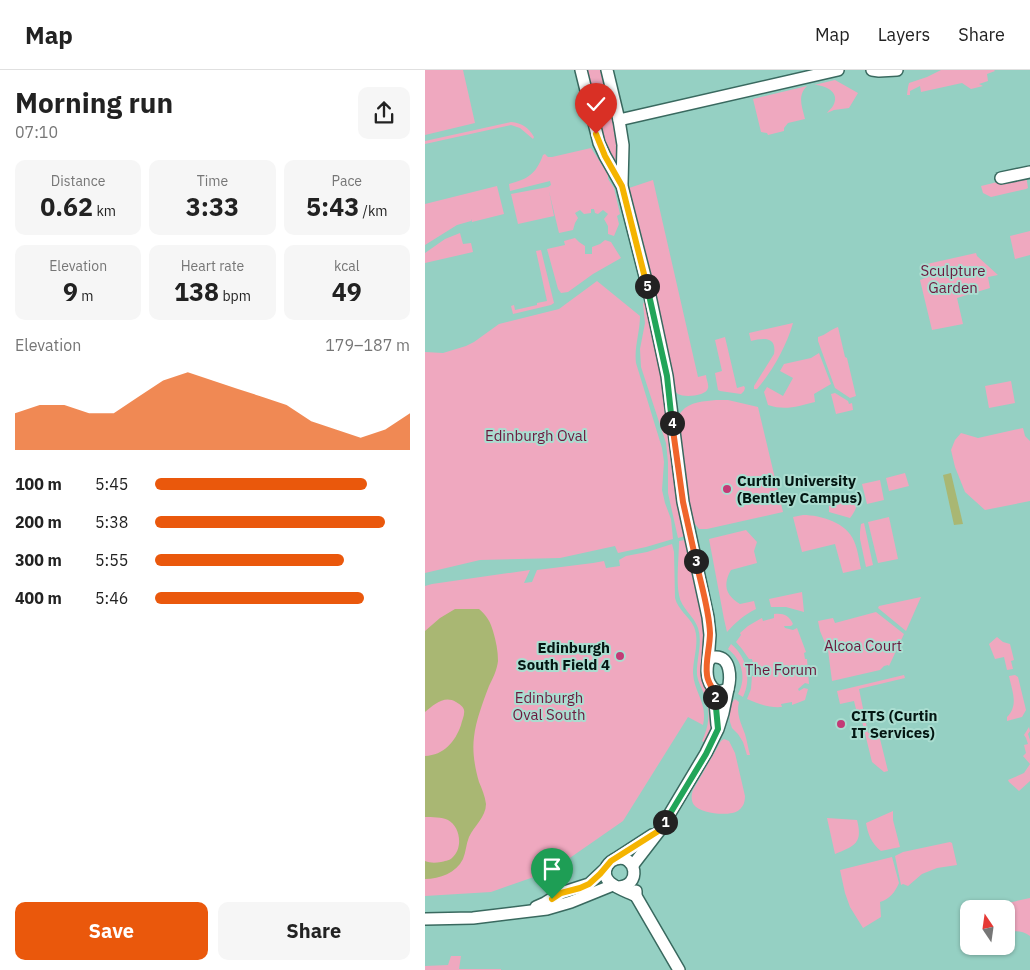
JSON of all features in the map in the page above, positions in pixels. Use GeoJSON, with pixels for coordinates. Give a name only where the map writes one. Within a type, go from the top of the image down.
{"type":"FeatureCollection","features":[{"type":"Feature","properties":{"kind":"street"},"geometry":{"type":"LineString","coordinates":[[581,70],[597,138],[622,186],[650,296],[664,362],[683,502],[707,608],[710,635],[707,670],[708,678],[714,690],[718,729]]}},
{"type":"Feature","properties":{"kind":"street"},"geometry":{"type":"LineString","coordinates":[[607,70],[619,120],[623,150],[622,186]]}},
{"type":"Feature","properties":{"kind":"street"},"geometry":{"type":"LineString","coordinates":[[619,120],[838,70]]}},
{"type":"Feature","properties":{"kind":"street"},"geometry":{"type":"LineString","coordinates":[[872,70],[897,70]]}},
{"type":"Feature","properties":{"kind":"street"},"geometry":{"type":"LineString","coordinates":[[1001,178],[1030,172]]}},
{"type":"Feature","properties":{"kind":"street"},"geometry":{"type":"LineString","coordinates":[[425,919],[473,918],[547,909],[615,886],[626,886],[629,883],[633,870],[693,778],[718,729],[723,713],[730,673],[710,635]]}},
{"type":"Feature","properties":{"kind":"street"},"geometry":{"type":"LineString","coordinates":[[708,662],[711,658],[723,658]]}},
{"type":"Feature","properties":{"kind":"street"},"geometry":{"type":"LineString","coordinates":[[714,690],[719,692],[728,689]]}},
{"type":"Feature","properties":{"kind":"street"},"geometry":{"type":"LineString","coordinates":[[523,912],[545,903],[561,893],[589,884],[610,864],[660,830]]}},
{"type":"Feature","properties":{"kind":"street"},"geometry":{"type":"LineString","coordinates":[[636,896],[615,886],[606,878],[610,864],[623,858],[627,860],[633,870],[636,896],[679,970]]}},
{"type":"Feature","properties":{"kind":"shaded area","name":"Curtin University (Bentley Campus)"},"geometry":{"type":"Polygon","coordinates":[[[425,70],[1030,70],[1030,970],[425,970],[425,70]]]}},
{"type":"Feature","properties":{"kind":"shaded area"},"geometry":{"type":"Polygon","coordinates":[[[951,473],[963,524],[954,525],[943,475],[951,473]]]}},
{"type":"Feature","properties":{"kind":"shaded area"},"geometry":{"type":"Polygon","coordinates":[[[455,609],[479,609],[489,621],[497,646],[497,668],[480,711],[473,743],[476,771],[486,804],[482,817],[469,837],[460,864],[447,874],[425,879],[425,861],[437,863],[449,860],[456,854],[459,844],[458,833],[452,823],[443,818],[425,817],[425,756],[438,753],[452,742],[459,731],[464,710],[460,704],[452,700],[443,700],[425,712],[425,631],[440,618],[455,609]]]}},
{"type":"Feature","properties":{"kind":"green space"},"geometry":{"type":"Polygon","coordinates":[[[425,70],[463,70],[475,123],[425,135],[425,70]]]}},
{"type":"Feature","properties":{"kind":"green space"},"geometry":{"type":"Polygon","coordinates":[[[584,70],[605,70],[620,140],[619,170],[602,143],[584,70]]]}},
{"type":"Feature","properties":{"kind":"green space"},"geometry":{"type":"Polygon","coordinates":[[[941,70],[995,71],[987,74],[988,81],[979,84],[983,86],[971,89],[962,83],[921,92],[920,86],[910,91],[910,95],[907,95],[909,83],[941,70]]]}},
{"type":"Feature","properties":{"kind":"green space"},"geometry":{"type":"Polygon","coordinates":[[[835,80],[858,93],[849,108],[827,113],[833,106],[835,97],[831,90],[823,86],[814,85],[835,80]]]}},
{"type":"Feature","properties":{"kind":"green space"},"geometry":{"type":"Polygon","coordinates":[[[807,86],[801,97],[805,119],[788,123],[784,131],[768,135],[761,132],[753,99],[807,86]]]}},
{"type":"Feature","properties":{"kind":"green space"},"geometry":{"type":"Polygon","coordinates":[[[511,122],[522,125],[530,131],[534,137],[533,139],[520,128],[511,125],[425,144],[425,141],[511,122]]]}},
{"type":"Feature","properties":{"kind":"green space"},"geometry":{"type":"Polygon","coordinates":[[[591,148],[608,174],[608,179],[614,188],[620,214],[617,216],[619,224],[614,236],[608,234],[608,226],[604,219],[608,214],[603,210],[598,214],[595,213],[594,209],[591,209],[591,213],[584,214],[580,210],[575,213],[578,218],[573,230],[559,233],[549,191],[554,216],[518,224],[511,194],[551,185],[550,181],[510,191],[509,184],[530,175],[545,154],[548,157],[552,157],[591,148]]]}},
{"type":"Feature","properties":{"kind":"green space"},"geometry":{"type":"Polygon","coordinates":[[[1026,175],[1028,188],[1026,189],[991,197],[983,193],[981,186],[1026,175]]]}},
{"type":"Feature","properties":{"kind":"green space"},"geometry":{"type":"Polygon","coordinates":[[[653,180],[698,377],[706,375],[708,383],[707,391],[695,396],[681,395],[673,387],[660,315],[629,188],[653,180]]]}},
{"type":"Feature","properties":{"kind":"green space"},"geometry":{"type":"Polygon","coordinates":[[[497,186],[504,214],[472,222],[471,219],[471,221],[457,225],[425,245],[425,204],[497,186]]]}},
{"type":"Feature","properties":{"kind":"green space"},"geometry":{"type":"Polygon","coordinates":[[[1030,231],[1030,255],[1015,259],[1010,236],[1030,231]]]}},
{"type":"Feature","properties":{"kind":"green space"},"geometry":{"type":"Polygon","coordinates":[[[460,233],[463,244],[471,243],[473,252],[425,263],[425,253],[445,239],[460,233]]]}},
{"type":"Feature","properties":{"kind":"green space"},"geometry":{"type":"Polygon","coordinates":[[[575,238],[585,246],[585,254],[592,254],[592,247],[605,240],[611,242],[621,258],[593,274],[568,292],[561,293],[558,289],[547,249],[565,245],[564,241],[575,238]]]}},
{"type":"Feature","properties":{"kind":"green space"},"geometry":{"type":"Polygon","coordinates":[[[541,250],[554,303],[513,314],[511,306],[514,305],[515,310],[547,301],[536,251],[541,250]]]}},
{"type":"Feature","properties":{"kind":"green space","name":"Sculpture Garden"},"geometry":{"type":"Polygon","coordinates":[[[976,253],[998,275],[988,277],[990,288],[957,298],[963,324],[932,330],[920,280],[930,276],[927,264],[976,253]]]}},
{"type":"Feature","properties":{"kind":"green space","name":"Edinburgh Oval"},"geometry":{"type":"Polygon","coordinates":[[[597,281],[640,316],[636,363],[662,448],[664,462],[662,490],[671,519],[673,539],[618,553],[615,546],[560,558],[480,560],[425,573],[425,352],[443,353],[466,346],[499,324],[559,309],[597,281]]]}},
{"type":"Feature","properties":{"kind":"green space"},"geometry":{"type":"Polygon","coordinates":[[[644,302],[646,302],[662,382],[677,500],[685,536],[678,538],[668,493],[666,443],[641,367],[640,349],[645,323],[644,302]]]}},
{"type":"Feature","properties":{"kind":"green space"},"geometry":{"type":"Polygon","coordinates":[[[793,323],[783,349],[773,366],[763,382],[757,389],[754,389],[774,354],[774,348],[771,341],[768,340],[751,341],[749,333],[793,323]]]}},
{"type":"Feature","properties":{"kind":"green space"},"geometry":{"type":"Polygon","coordinates":[[[838,327],[856,396],[850,398],[835,388],[818,341],[818,337],[838,327]]]}},
{"type":"Feature","properties":{"kind":"green space"},"geometry":{"type":"Polygon","coordinates":[[[725,337],[737,388],[744,386],[745,388],[741,394],[718,390],[715,373],[722,371],[715,340],[725,337]]]}},
{"type":"Feature","properties":{"kind":"green space"},"geometry":{"type":"Polygon","coordinates":[[[819,353],[831,384],[814,394],[815,402],[786,408],[768,405],[764,392],[767,387],[783,396],[793,378],[780,371],[784,364],[811,358],[819,353]]]}},
{"type":"Feature","properties":{"kind":"green space"},"geometry":{"type":"Polygon","coordinates":[[[1011,381],[1015,403],[989,408],[985,386],[1011,381]]]}},
{"type":"Feature","properties":{"kind":"green space"},"geometry":{"type":"Polygon","coordinates":[[[835,393],[848,401],[849,404],[852,403],[853,410],[836,414],[831,394],[835,393]]]}},
{"type":"Feature","properties":{"kind":"green space"},"geometry":{"type":"Polygon","coordinates":[[[728,400],[758,407],[783,512],[707,529],[699,529],[692,520],[678,426],[679,418],[685,408],[697,402],[728,400]]]}},
{"type":"Feature","properties":{"kind":"green space"},"geometry":{"type":"Polygon","coordinates":[[[1023,428],[1025,436],[1030,441],[1030,501],[985,510],[965,492],[955,467],[951,450],[955,440],[961,433],[978,438],[1023,428]]]}},
{"type":"Feature","properties":{"kind":"green space"},"geometry":{"type":"Polygon","coordinates":[[[905,473],[909,486],[889,491],[886,478],[905,473]]]}},
{"type":"Feature","properties":{"kind":"green space"},"geometry":{"type":"Polygon","coordinates":[[[880,480],[884,500],[867,504],[862,484],[880,480]]]}},
{"type":"Feature","properties":{"kind":"green space"},"geometry":{"type":"Polygon","coordinates":[[[858,497],[858,500],[854,513],[850,518],[829,512],[829,506],[858,497]]]}},
{"type":"Feature","properties":{"kind":"green space"},"geometry":{"type":"Polygon","coordinates":[[[803,515],[825,518],[846,529],[855,544],[861,569],[843,573],[835,544],[802,552],[793,517],[803,515]]]}},
{"type":"Feature","properties":{"kind":"green space"},"geometry":{"type":"Polygon","coordinates":[[[889,517],[898,559],[878,563],[868,522],[889,517]]]}},
{"type":"Feature","properties":{"kind":"green space"},"geometry":{"type":"Polygon","coordinates":[[[864,523],[873,565],[866,567],[860,539],[861,524],[864,523]]]}},
{"type":"Feature","properties":{"kind":"green space"},"geometry":{"type":"Polygon","coordinates":[[[746,530],[757,542],[754,551],[757,563],[731,570],[726,585],[728,593],[735,601],[740,604],[754,601],[756,609],[740,619],[727,632],[709,539],[746,530]]]}},
{"type":"Feature","properties":{"kind":"green space"},"geometry":{"type":"Polygon","coordinates":[[[685,540],[703,619],[705,665],[713,721],[705,743],[702,741],[708,724],[709,713],[697,675],[700,646],[698,628],[682,604],[678,589],[679,541],[685,540]]]}},
{"type":"Feature","properties":{"kind":"green space","name":"Edinburgh Oval South"},"geometry":{"type":"Polygon","coordinates":[[[672,544],[674,552],[675,598],[696,632],[693,673],[704,710],[703,725],[688,717],[623,821],[551,871],[491,892],[425,896],[425,586],[530,570],[524,583],[532,582],[537,570],[604,561],[606,568],[620,566],[619,560],[626,556],[672,544]]]}},
{"type":"Feature","properties":{"kind":"green space"},"geometry":{"type":"Polygon","coordinates":[[[802,592],[804,612],[786,607],[771,607],[769,599],[802,592]]]}},
{"type":"Feature","properties":{"kind":"green space"},"geometry":{"type":"Polygon","coordinates":[[[921,597],[906,631],[878,608],[879,606],[921,597]]]}},
{"type":"Feature","properties":{"kind":"green space","name":"Alcoa Court"},"geometry":{"type":"Polygon","coordinates":[[[876,612],[904,634],[889,666],[884,666],[880,670],[832,681],[828,650],[818,621],[833,618],[835,623],[876,612]]]}},
{"type":"Feature","properties":{"kind":"green space","name":"The Forum"},"geometry":{"type":"Polygon","coordinates":[[[774,614],[783,614],[790,618],[793,624],[791,626],[784,626],[793,630],[797,628],[806,652],[804,653],[805,659],[807,659],[809,684],[805,683],[798,689],[799,691],[804,688],[808,689],[805,700],[792,705],[792,702],[781,704],[782,707],[768,706],[747,699],[751,689],[752,676],[756,676],[752,659],[749,659],[736,642],[741,635],[740,633],[748,626],[762,618],[763,621],[774,618],[774,614]]]}},
{"type":"Feature","properties":{"kind":"green space"},"geometry":{"type":"Polygon","coordinates":[[[997,637],[1003,642],[1010,644],[1014,660],[1011,661],[1013,669],[1007,670],[1004,657],[995,659],[989,644],[997,637]]]}},
{"type":"Feature","properties":{"kind":"green space"},"geometry":{"type":"Polygon","coordinates":[[[731,644],[741,655],[746,669],[747,683],[743,697],[738,694],[742,682],[742,670],[737,658],[728,649],[731,644]]]}},
{"type":"Feature","properties":{"kind":"green space"},"geometry":{"type":"Polygon","coordinates":[[[904,675],[905,678],[859,689],[868,733],[878,731],[888,771],[884,772],[872,762],[860,713],[857,713],[854,701],[840,704],[837,691],[904,675]]]}},
{"type":"Feature","properties":{"kind":"green space"},"geometry":{"type":"Polygon","coordinates":[[[1015,675],[1018,677],[1026,710],[1022,717],[1007,721],[1014,703],[1009,676],[1015,675]]]}},
{"type":"Feature","properties":{"kind":"green space"},"geometry":{"type":"Polygon","coordinates":[[[735,699],[739,702],[739,714],[750,755],[747,755],[743,742],[732,728],[730,722],[729,706],[735,699]]]}},
{"type":"Feature","properties":{"kind":"green space"},"geometry":{"type":"Polygon","coordinates":[[[1029,727],[1030,764],[1023,756],[1026,753],[1024,745],[1028,744],[1024,735],[1029,727]]]}},
{"type":"Feature","properties":{"kind":"green space"},"geometry":{"type":"Polygon","coordinates":[[[724,739],[729,741],[735,753],[745,800],[742,807],[735,812],[716,814],[703,811],[694,805],[692,796],[693,790],[721,741],[724,739]]]}},
{"type":"Feature","properties":{"kind":"green space"},"geometry":{"type":"Polygon","coordinates":[[[1030,764],[1030,781],[1019,791],[1008,780],[1024,773],[1030,764]]]}},
{"type":"Feature","properties":{"kind":"green space"},"geometry":{"type":"Polygon","coordinates":[[[893,811],[893,820],[900,847],[881,851],[871,838],[866,823],[893,811]]]}},
{"type":"Feature","properties":{"kind":"green space"},"geometry":{"type":"Polygon","coordinates":[[[827,818],[857,820],[859,834],[856,843],[848,849],[835,854],[827,818]]]}},
{"type":"Feature","properties":{"kind":"green space"},"geometry":{"type":"Polygon","coordinates":[[[952,843],[957,865],[937,868],[922,874],[908,886],[901,885],[895,856],[903,852],[952,843]]]}},
{"type":"Feature","properties":{"kind":"green space"},"geometry":{"type":"Polygon","coordinates":[[[892,857],[899,883],[892,895],[880,902],[881,917],[863,928],[850,907],[840,870],[892,857]]]}},
{"type":"Feature","properties":{"kind":"green space"},"geometry":{"type":"Polygon","coordinates":[[[1030,898],[1030,936],[1015,931],[1015,901],[1030,898]]]}},
{"type":"Feature","properties":{"kind":"green space"},"geometry":{"type":"Polygon","coordinates":[[[451,956],[461,956],[459,969],[501,970],[425,970],[425,966],[448,965],[451,956]]]}},
{"type":"Feature","properties":{"kind":"place","name":"Curtin University (Bentley Campus)"},"geometry":{"type":"Point","coordinates":[727,489]}},
{"type":"Feature","properties":{"kind":"place","name":"Edinburgh South Field 4"},"geometry":{"type":"Point","coordinates":[620,656]}},
{"type":"Feature","properties":{"kind":"place","name":"CITS (Curtin IT Services)"},"geometry":{"type":"Point","coordinates":[841,724]}},
{"type":"Feature","properties":{"kind":"route"},"geometry":{"type":"LineString","coordinates":[[552,899],[561,893],[589,884],[595,880],[611,861],[660,830],[693,778],[718,729],[714,690],[707,676],[710,635],[707,608],[683,502],[667,376],[650,296],[622,186],[601,149],[596,134]]}}]}
